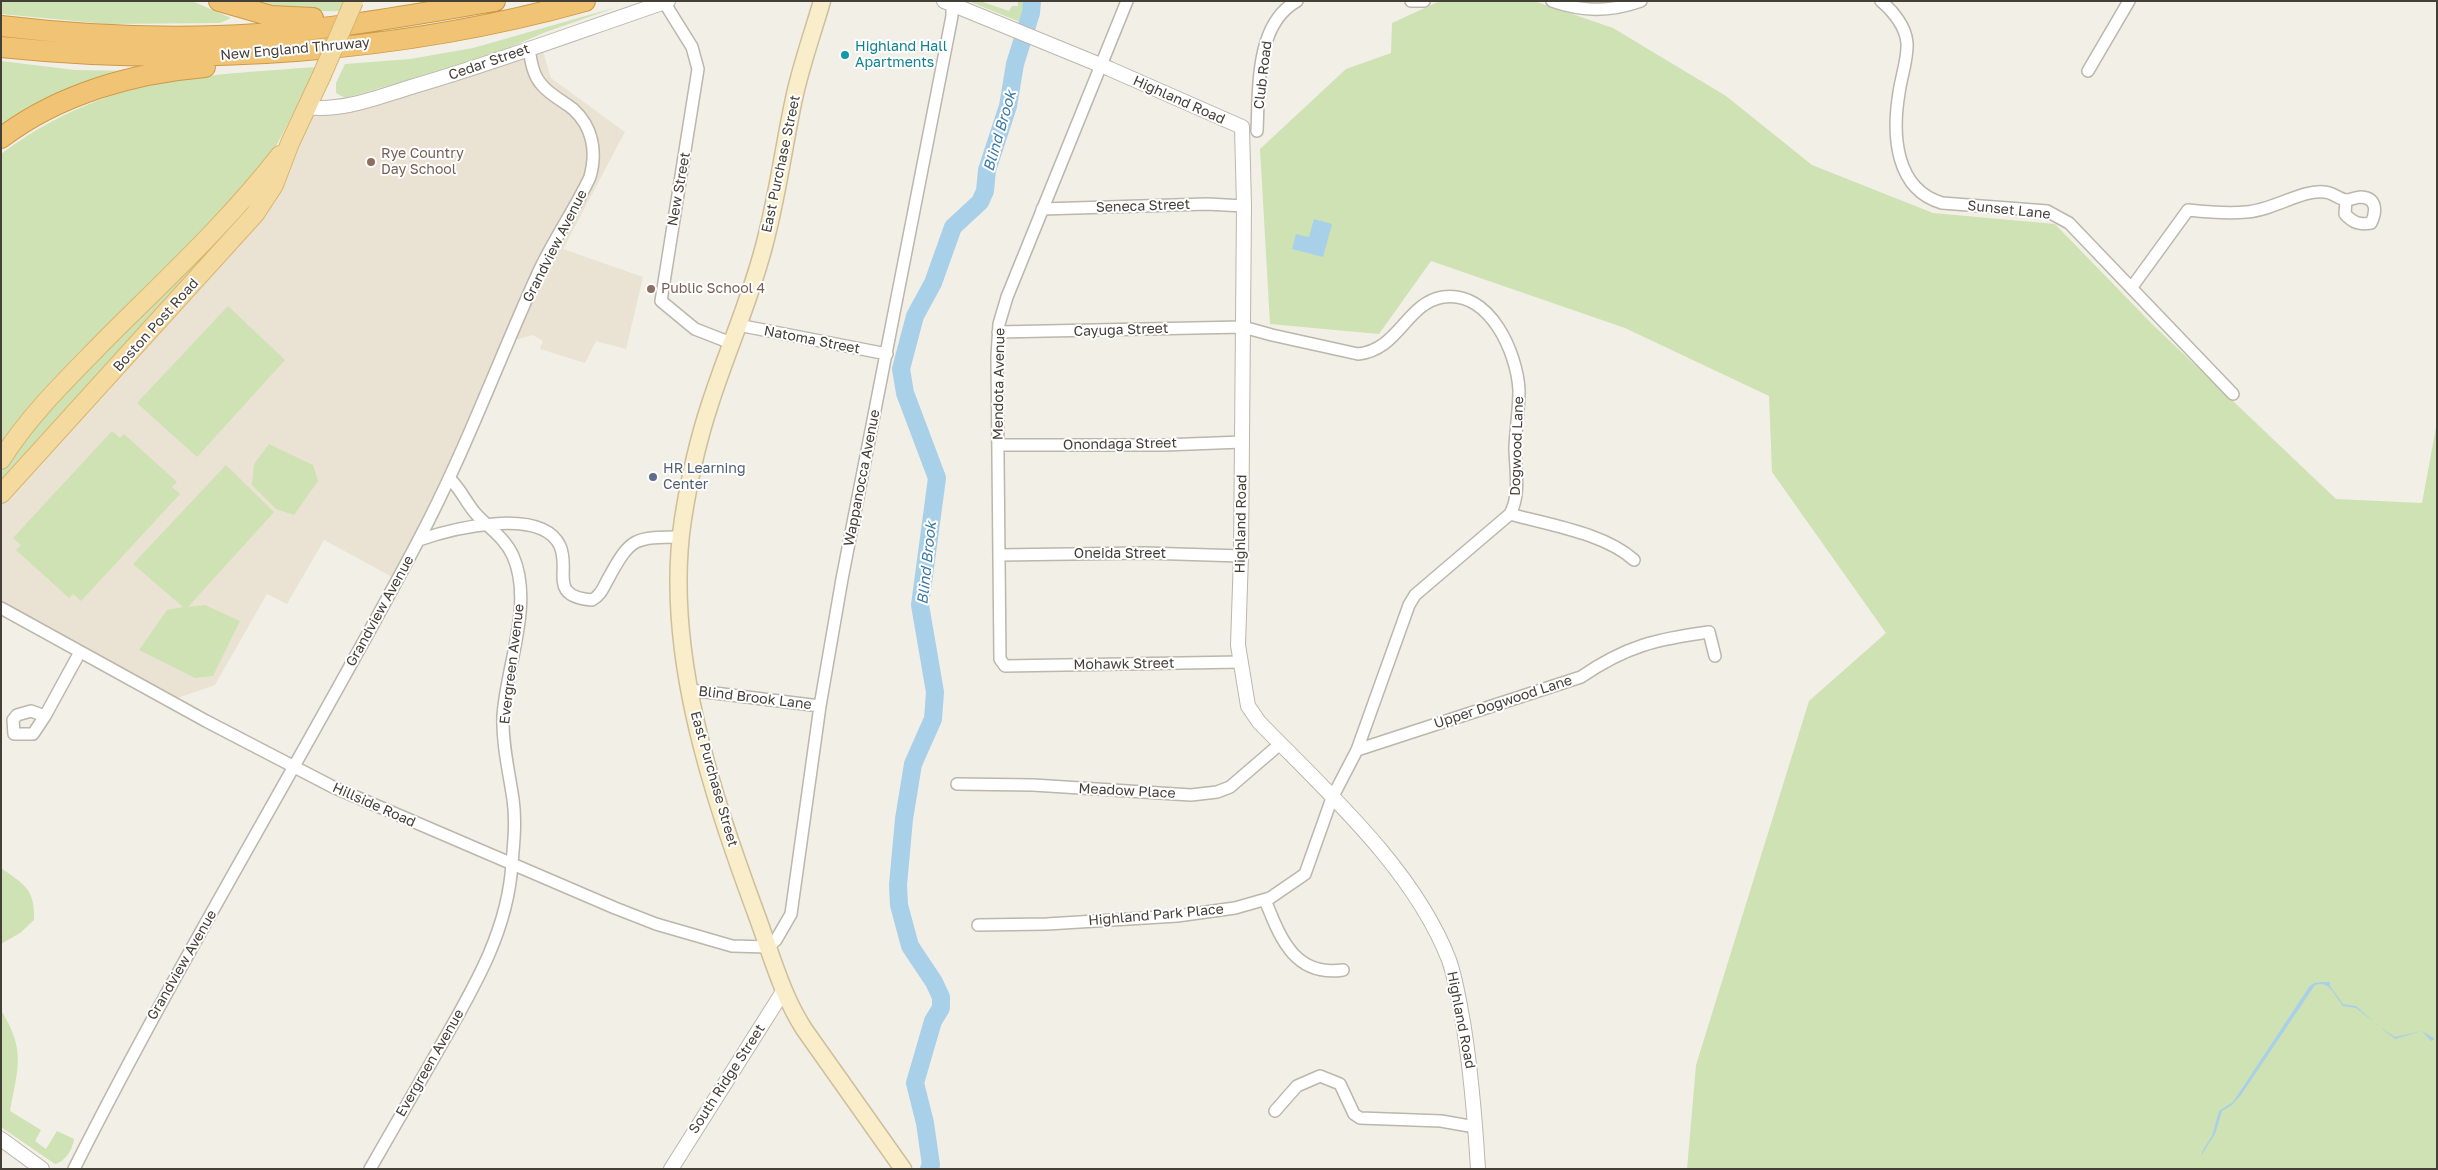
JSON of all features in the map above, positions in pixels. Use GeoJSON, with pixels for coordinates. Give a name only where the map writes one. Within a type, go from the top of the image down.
{"type":"FeatureCollection","features":[{"type":"Feature","properties":{"kind":"highway"},"geometry":{"type":"LineString","coordinates":[[218,1],[271,16],[372,21]]}},
{"type":"Feature","properties":{"kind":"highway","name":"New England Thruway"},"geometry":{"type":"LineString","coordinates":[[1,26],[87,34],[182,37],[282,32],[372,21],[495,1]]}},
{"type":"Feature","properties":{"kind":"highway","name":"New England Thruway"},"geometry":{"type":"LineString","coordinates":[[1,47],[126,56],[244,54],[407,38],[485,25],[586,1]]}},
{"type":"Feature","properties":{"kind":"highway"},"geometry":{"type":"LineString","coordinates":[[2,138],[53,107],[112,83],[164,72],[217,66],[244,54]]}},
{"type":"Feature","properties":{"kind":"main road","name":"Boston Post Road"},"geometry":{"type":"LineString","coordinates":[[1,494],[246,225],[274,185],[290,143],[354,1]]}},
{"type":"Feature","properties":{"kind":"main road","name":"East Purchase Street"},"geometry":{"type":"LineString","coordinates":[[784,990],[719,804],[702,748],[690,690],[681,624],[682,537],[687,497],[709,408],[754,281],[767,237],[800,75],[822,1]]}},
{"type":"Feature","properties":{"kind":"main road","name":"Boston Post Road"},"geometry":{"type":"LineString","coordinates":[[1,460],[25,425],[57,389],[240,205],[290,143]]}},
{"type":"Feature","properties":{"kind":"main road"},"geometry":{"type":"LineString","coordinates":[[784,990],[793,1012],[804,1029],[902,1169]]}},
{"type":"Feature","properties":{"kind":"street","name":"Mendota Avenue"},"geometry":{"type":"LineString","coordinates":[[1007,666],[1000,659],[998,332],[1007,297],[1127,1]]}},
{"type":"Feature","properties":{"kind":"street","name":"Club Road"},"geometry":{"type":"LineString","coordinates":[[1257,131],[1267,35],[1278,18],[1297,1]]}},
{"type":"Feature","properties":{"kind":"street"},"geometry":{"type":"LineString","coordinates":[[1411,1],[1424,1]]}},
{"type":"Feature","properties":{"kind":"street"},"geometry":{"type":"LineString","coordinates":[[1552,1],[1576,8],[1598,11],[1618,9],[1641,1]]}},
{"type":"Feature","properties":{"kind":"street","name":"Sunset Lane"},"geometry":{"type":"LineString","coordinates":[[1881,1],[1898,19],[1907,42],[1898,95],[1897,136],[1900,159],[1910,182],[1918,191],[1928,199],[1942,203],[2054,213],[2069,223],[2233,394]]}},
{"type":"Feature","properties":{"kind":"street"},"geometry":{"type":"LineString","coordinates":[[2088,71],[2130,1]]}},
{"type":"Feature","properties":{"kind":"street","name":"Cedar Street"},"geometry":{"type":"LineString","coordinates":[[307,107],[338,107],[470,70],[666,2]]}},
{"type":"Feature","properties":{"kind":"street","name":"New Street"},"geometry":{"type":"LineString","coordinates":[[666,2],[692,48],[698,69],[661,301],[695,329],[731,343]]}},
{"type":"Feature","properties":{"kind":"street","name":"Highland Road"},"geometry":{"type":"LineString","coordinates":[[948,3],[1242,127],[1244,206],[1242,556],[1238,645],[1248,706],[1280,744],[1394,866],[1415,894],[1448,959],[1456,984],[1471,1071],[1478,1169]]}},
{"type":"Feature","properties":{"kind":"street","name":"Wappanocca Avenue"},"geometry":{"type":"LineString","coordinates":[[768,947],[776,940],[791,914],[820,706],[842,580],[952,16],[948,3]]}},
{"type":"Feature","properties":{"kind":"street","name":"Grandview Avenue"},"geometry":{"type":"LineString","coordinates":[[74,1169],[148,1025],[295,767],[419,540],[449,478],[540,269],[583,191],[594,162],[592,139],[574,111],[542,85],[535,74],[529,49]]}},
{"type":"Feature","properties":{"kind":"street"},"geometry":{"type":"LineString","coordinates":[[2132,287],[2188,210],[2246,212],[2268,208],[2313,192],[2325,192],[2346,200]]}},
{"type":"Feature","properties":{"kind":"street","name":"Seneca Street"},"geometry":{"type":"LineString","coordinates":[[1042,209],[1207,204],[1244,206]]}},
{"type":"Feature","properties":{"kind":"street","name":"Dogwood Lane"},"geometry":{"type":"LineString","coordinates":[[1243,326],[1272,336],[1358,354],[1370,353],[1385,345],[1412,315],[1427,303],[1442,297],[1453,296],[1480,306],[1505,340],[1514,359],[1519,389],[1516,447],[1517,496],[1510,514],[1415,595],[1409,605],[1383,672],[1357,750],[1332,798]]}},
{"type":"Feature","properties":{"kind":"street","name":"Natoma Street"},"geometry":{"type":"LineString","coordinates":[[738,326],[887,354]]}},
{"type":"Feature","properties":{"kind":"street","name":"Cayuga Street"},"geometry":{"type":"LineString","coordinates":[[998,332],[1243,326]]}},
{"type":"Feature","properties":{"kind":"street","name":"Onondaga Street"},"geometry":{"type":"LineString","coordinates":[[999,445],[1164,445],[1242,442]]}},
{"type":"Feature","properties":{"kind":"street","name":"Evergreen Avenue"},"geometry":{"type":"LineString","coordinates":[[370,1169],[484,965],[503,920],[512,864],[514,800],[507,768],[503,718],[507,684],[516,644],[521,595],[513,556],[499,535],[475,513],[459,487],[449,478]]}},
{"type":"Feature","properties":{"kind":"street"},"geometry":{"type":"LineString","coordinates":[[1510,514],[1604,541],[1622,549],[1634,560]]}},
{"type":"Feature","properties":{"kind":"street"},"geometry":{"type":"LineString","coordinates":[[419,540],[454,529],[533,524],[550,534],[560,546],[564,585],[572,595],[592,600],[600,595],[623,551],[629,545],[655,537],[682,537]]}},
{"type":"Feature","properties":{"kind":"street","name":"Oneida Street"},"geometry":{"type":"LineString","coordinates":[[999,555],[1145,553],[1242,556]]}},
{"type":"Feature","properties":{"kind":"street","name":"Hillside Road"},"geometry":{"type":"LineString","coordinates":[[1,608],[333,787],[656,924],[732,946],[768,947]]}},
{"type":"Feature","properties":{"kind":"street","name":"Upper Dogwood Lane"},"geometry":{"type":"LineString","coordinates":[[1357,750],[1581,677],[1613,657],[1638,645],[1709,632],[1714,656]]}},
{"type":"Feature","properties":{"kind":"street"},"geometry":{"type":"LineString","coordinates":[[45,716],[80,652]]}},
{"type":"Feature","properties":{"kind":"street","name":"Mohawk Street"},"geometry":{"type":"LineString","coordinates":[[1007,666],[1241,662]]}},
{"type":"Feature","properties":{"kind":"street","name":"Blind Brook Lane"},"geometry":{"type":"LineString","coordinates":[[690,690],[820,706]]}},
{"type":"Feature","properties":{"kind":"street","name":"Meadow Place"},"geometry":{"type":"LineString","coordinates":[[957,784],[1033,785],[1191,795],[1217,792],[1230,787],[1280,744]]}},
{"type":"Feature","properties":{"kind":"street","name":"Highland Park Place"},"geometry":{"type":"LineString","coordinates":[[978,925],[1047,924],[1177,916],[1235,908],[1265,900],[1305,874],[1332,798]]}},
{"type":"Feature","properties":{"kind":"street"},"geometry":{"type":"LineString","coordinates":[[1265,900],[1278,932],[1293,956],[1310,967],[1327,972],[1343,970]]}},
{"type":"Feature","properties":{"kind":"street","name":"South Ridge Street"},"geometry":{"type":"LineString","coordinates":[[671,1169],[784,990]]}},
{"type":"Feature","properties":{"kind":"street"},"geometry":{"type":"LineString","coordinates":[[1275,1111],[1297,1086],[1320,1076],[1340,1084],[1354,1114],[1360,1118],[1441,1121],[1475,1127]]}},
{"type":"Feature","properties":{"kind":"street"},"geometry":{"type":"LineString","coordinates":[[1,1139],[42,1169]]}},
{"type":"Feature","properties":{"kind":"shaded area"},"geometry":{"type":"Polygon","coordinates":[[[542,48],[551,78],[625,132],[563,249],[643,277],[626,349],[596,341],[585,363],[540,349],[543,341],[533,335],[501,344],[425,519],[394,578],[324,540],[287,604],[267,594],[215,685],[172,700],[1,603],[1,504],[31,466],[281,186],[313,114],[542,48]]]}},
{"type":"Feature","properties":{"kind":"green space"},"geometry":{"type":"Polygon","coordinates":[[[1,1],[192,1],[231,18],[220,23],[107,24],[1,14],[1,1]]]}},
{"type":"Feature","properties":{"kind":"green space"},"geometry":{"type":"Polygon","coordinates":[[[246,1],[345,1],[341,11],[317,11],[246,1]]]}},
{"type":"Feature","properties":{"kind":"green space"},"geometry":{"type":"Polygon","coordinates":[[[968,1],[980,1],[1009,11],[1012,6],[1018,6],[1018,1],[1037,1],[1035,28],[968,1]]]}},
{"type":"Feature","properties":{"kind":"green space"},"geometry":{"type":"Polygon","coordinates":[[[1440,1],[1534,1],[1613,28],[1726,96],[1812,165],[1933,213],[2055,224],[2153,325],[2336,499],[2422,503],[2437,422],[2437,1169],[1687,1169],[1696,1065],[1809,701],[1886,633],[1772,472],[1769,396],[1625,328],[1431,261],[1379,334],[1270,324],[1260,149],[1346,69],[1391,53],[1392,23],[1440,1]]]}},
{"type":"Feature","properties":{"kind":"green space"},"geometry":{"type":"Polygon","coordinates":[[[617,7],[546,32],[487,57],[349,97],[343,97],[336,93],[336,83],[345,64],[410,59],[473,48],[617,7]]]}},
{"type":"Feature","properties":{"kind":"green space"},"geometry":{"type":"Polygon","coordinates":[[[1,61],[75,70],[141,71],[1,131],[1,61]]]}},
{"type":"Feature","properties":{"kind":"green space"},"geometry":{"type":"Polygon","coordinates":[[[317,67],[271,156],[247,190],[1,448],[1,154],[39,129],[77,109],[114,95],[190,78],[317,67]]]}},
{"type":"Feature","properties":{"kind":"green space"},"geometry":{"type":"Polygon","coordinates":[[[269,180],[261,197],[1,489],[1,473],[41,413],[269,180]]]}},
{"type":"Feature","properties":{"kind":"green space"},"geometry":{"type":"Polygon","coordinates":[[[228,306],[285,360],[197,457],[137,403],[228,306]]]}},
{"type":"Feature","properties":{"kind":"green space"},"geometry":{"type":"Polygon","coordinates":[[[112,431],[120,438],[124,434],[177,482],[172,487],[180,494],[81,601],[73,594],[69,598],[16,550],[21,545],[13,538],[112,431]]]}},
{"type":"Feature","properties":{"kind":"green space"},"geometry":{"type":"Polygon","coordinates":[[[269,444],[313,465],[318,481],[294,515],[276,509],[252,485],[254,464],[269,444]]]}},
{"type":"Feature","properties":{"kind":"green space"},"geometry":{"type":"Polygon","coordinates":[[[226,465],[274,512],[188,607],[205,605],[240,621],[213,676],[195,678],[139,650],[167,610],[183,607],[133,564],[226,465]]]}},
{"type":"Feature","properties":{"kind":"green space"},"geometry":{"type":"Polygon","coordinates":[[[1,868],[27,889],[33,901],[34,920],[20,933],[1,944],[1,868]]]}},
{"type":"Feature","properties":{"kind":"green space"},"geometry":{"type":"Polygon","coordinates":[[[1,1010],[14,1037],[18,1059],[10,1111],[41,1130],[35,1141],[46,1149],[57,1131],[74,1139],[68,1154],[59,1163],[55,1164],[1,1127],[1,1010]]]}},
{"type":"Feature","properties":{"kind":"water"},"geometry":{"type":"Polygon","coordinates":[[[1314,219],[1332,224],[1323,257],[1292,249],[1296,234],[1309,237],[1314,219]]]}},
{"type":"Feature","properties":{"kind":"water"},"geometry":{"type":"Polygon","coordinates":[[[2330,982],[2330,986],[2343,1004],[2356,1006],[2374,1022],[2356,1008],[2343,1006],[2332,990],[2325,985],[2315,985],[2241,1095],[2232,1105],[2222,1111],[2215,1134],[2201,1156],[2212,1136],[2219,1111],[2233,1102],[2309,987],[2314,983],[2330,982]]]}},
{"type":"Feature","properties":{"kind":"water"},"geometry":{"type":"Polygon","coordinates":[[[2379,1027],[2395,1037],[2422,1031],[2395,1039],[2379,1027]]]}},
{"type":"Feature","properties":{"kind":"water"},"geometry":{"type":"Polygon","coordinates":[[[2422,1031],[2435,1039],[2431,1041],[2422,1031]]]}},
{"type":"Feature","properties":{"kind":"waterway","name":"Blind Brook"},"geometry":{"type":"LineString","coordinates":[[929,1169],[931,1165],[925,1123],[915,1083],[933,1021],[941,1008],[941,997],[934,982],[910,946],[899,905],[898,885],[904,819],[913,764],[933,719],[935,692],[920,605],[937,478],[905,393],[901,369],[915,316],[933,283],[953,227],[980,202],[985,191],[987,170],[1008,106],[1015,64],[1031,13],[1032,1]]}},
{"type":"Feature","properties":{"kind":"place","name":"Highland Hall Apartments"},"geometry":{"type":"Point","coordinates":[845,55]}},
{"type":"Feature","properties":{"kind":"place","name":"Rye Country Day School"},"geometry":{"type":"Point","coordinates":[371,162]}},
{"type":"Feature","properties":{"kind":"place","name":"Public School 4"},"geometry":{"type":"Point","coordinates":[651,289]}},
{"type":"Feature","properties":{"kind":"place","name":"HR Learning Center"},"geometry":{"type":"Point","coordinates":[653,477]}}]}
